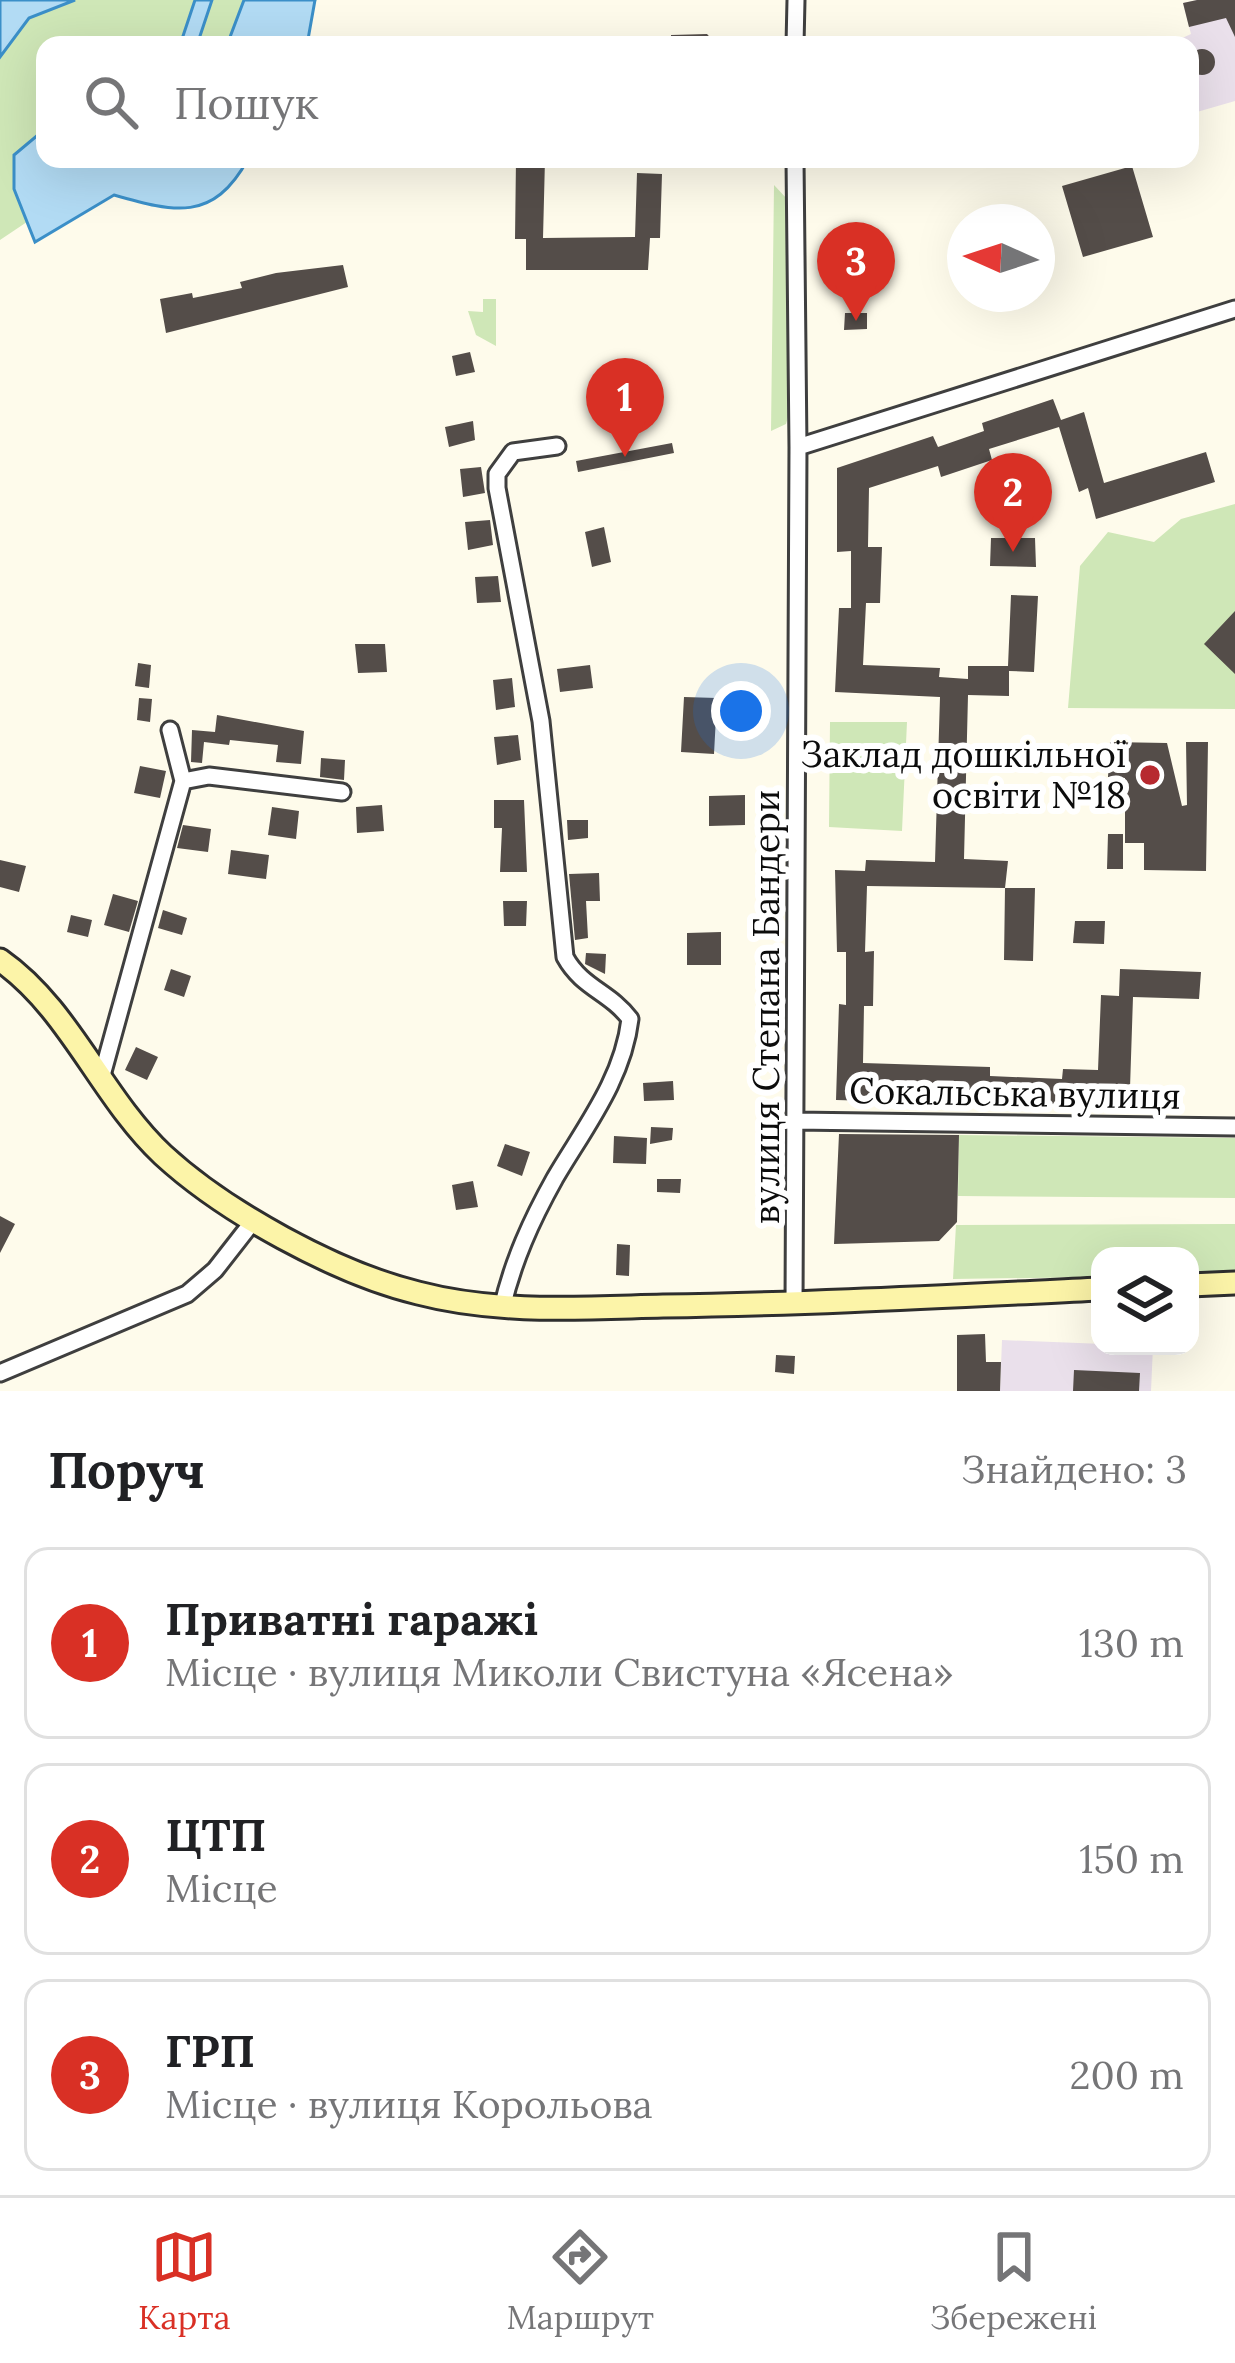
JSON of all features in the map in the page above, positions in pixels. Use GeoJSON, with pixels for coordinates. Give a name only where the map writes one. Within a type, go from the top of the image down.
{"type":"FeatureCollection","features":[{"type":"Feature","properties":{"kind":"street"},"geometry":{"type":"LineString","coordinates":[[795,36],[796,0]]}},
{"type":"Feature","properties":{"kind":"street","name":"вулиця Степана Бандери"},"geometry":{"type":"LineString","coordinates":[[794,1305],[796,168]]}},
{"type":"Feature","properties":{"kind":"street"},"geometry":{"type":"LineString","coordinates":[[799,447],[1235,309]]}},
{"type":"Feature","properties":{"kind":"street"},"geometry":{"type":"LineString","coordinates":[[502,1308],[513,1260],[533,1218],[626,1058],[629,1019],[618,1003],[585,987],[565,957],[541,721],[497,488],[497,474],[513,452],[557,446]]}},
{"type":"Feature","properties":{"kind":"street"},"geometry":{"type":"LineString","coordinates":[[101,1079],[183,781],[170,730]]}},
{"type":"Feature","properties":{"kind":"street"},"geometry":{"type":"LineString","coordinates":[[183,781],[209,776],[342,792]]}},
{"type":"Feature","properties":{"kind":"street"},"geometry":{"type":"LineString","coordinates":[[0,960],[38,992],[163,1155],[254,1220],[346,1268],[417,1293],[502,1308],[794,1305],[1091,1289]]}},
{"type":"Feature","properties":{"kind":"street","name":"Сокальська вулиця"},"geometry":{"type":"LineString","coordinates":[[795,1121],[1235,1127]]}},
{"type":"Feature","properties":{"kind":"street"},"geometry":{"type":"LineString","coordinates":[[0,1373],[187,1294],[254,1220]]}},
{"type":"Feature","properties":{"kind":"street"},"geometry":{"type":"LineString","coordinates":[[1199,1285],[1235,1283]]}},
{"type":"Feature","properties":{"kind":"shaded area"},"geometry":{"type":"Polygon","coordinates":[[[1235,0],[1235,101],[1199,111],[1199,36],[1187,36],[1191,34],[1183,3],[1235,0]]]}},
{"type":"Feature","properties":{"kind":"shaded area"},"geometry":{"type":"Polygon","coordinates":[[[1002,1340],[1091,1344],[1091,1355],[1153,1355],[1151,1391],[1000,1391],[1002,1340]]]}},
{"type":"Feature","properties":{"kind":"green space"},"geometry":{"type":"Polygon","coordinates":[[[0,0],[317,0],[282,36],[36,36],[36,168],[108,168],[0,240],[0,0]]]}},
{"type":"Feature","properties":{"kind":"green space"},"geometry":{"type":"Polygon","coordinates":[[[774,185],[788,200],[790,410],[786,424],[771,431],[774,185]]]}},
{"type":"Feature","properties":{"kind":"green space"},"geometry":{"type":"Polygon","coordinates":[[[483,299],[496,299],[496,346],[476,335],[468,311],[483,312],[483,299]]]}},
{"type":"Feature","properties":{"kind":"green space"},"geometry":{"type":"Polygon","coordinates":[[[1235,504],[1235,709],[1068,708],[1080,566],[1108,532],[1154,542],[1181,519],[1235,504]]]}},
{"type":"Feature","properties":{"kind":"green space"},"geometry":{"type":"Polygon","coordinates":[[[830,722],[907,722],[902,831],[829,827],[830,722]]]}},
{"type":"Feature","properties":{"kind":"green space"},"geometry":{"type":"Polygon","coordinates":[[[959,1135],[1235,1138],[1235,1198],[958,1196],[959,1135]]]}},
{"type":"Feature","properties":{"kind":"green space"},"geometry":{"type":"Polygon","coordinates":[[[1235,1224],[1235,1274],[1199,1275],[1199,1247],[1091,1247],[1091,1277],[953,1279],[956,1225],[1235,1224]]]}},
{"type":"Feature","properties":{"kind":"water"},"geometry":{"type":"Polygon","coordinates":[[[0,0],[75,0],[29,18],[0,57],[0,0]]]}},
{"type":"Feature","properties":{"kind":"water"},"geometry":{"type":"Polygon","coordinates":[[[195,0],[212,0],[200,36],[183,36],[195,0]]]}},
{"type":"Feature","properties":{"kind":"water"},"geometry":{"type":"Polygon","coordinates":[[[244,0],[315,0],[309,36],[230,36],[244,0]]]}},
{"type":"Feature","properties":{"kind":"water"},"geometry":{"type":"Polygon","coordinates":[[[36,137],[36,168],[242,168],[221,194],[206,203],[174,208],[114,195],[35,242],[14,189],[14,155],[36,137]]]}},
{"type":"Feature","properties":{"kind":"building"},"geometry":{"type":"Polygon","coordinates":[[[1235,0],[1235,37],[1226,18],[1189,27],[1183,3],[1235,0]]]}},
{"type":"Feature","properties":{"kind":"building"},"geometry":{"type":"Polygon","coordinates":[[[1199,50],[1214,57],[1211,71],[1199,74],[1199,50]]]}},
{"type":"Feature","properties":{"kind":"building"},"geometry":{"type":"Polygon","coordinates":[[[516,168],[545,168],[543,238],[635,237],[637,173],[662,174],[660,238],[650,238],[648,270],[526,270],[526,239],[515,239],[516,168]]]}},
{"type":"Feature","properties":{"kind":"building"},"geometry":{"type":"Polygon","coordinates":[[[1133,168],[1153,237],[1083,257],[1062,186],[1133,168]]]}},
{"type":"Feature","properties":{"kind":"building"},"geometry":{"type":"Polygon","coordinates":[[[343,265],[348,287],[166,333],[160,299],[192,293],[193,298],[242,288],[240,282],[276,273],[343,265]]]}},
{"type":"Feature","properties":{"kind":"building"},"geometry":{"type":"Polygon","coordinates":[[[845,313],[867,313],[867,329],[844,330],[845,313]]]}},
{"type":"Feature","properties":{"kind":"building"},"geometry":{"type":"Polygon","coordinates":[[[470,352],[475,372],[456,376],[452,356],[470,352]]]}},
{"type":"Feature","properties":{"kind":"building"},"geometry":{"type":"Polygon","coordinates":[[[1053,399],[1061,420],[1084,412],[1104,483],[1206,452],[1215,482],[1096,519],[1088,488],[1079,492],[1059,427],[989,449],[992,460],[941,477],[938,466],[869,488],[868,547],[882,547],[880,603],[866,603],[863,665],[940,668],[939,677],[968,679],[968,666],[1008,666],[1011,595],[1038,596],[1034,672],[1009,671],[1009,696],[968,695],[964,859],[1008,861],[1005,888],[867,886],[865,952],[874,951],[873,1006],[864,1006],[863,1063],[990,1067],[990,1076],[1062,1079],[1063,1069],[1098,1070],[1101,995],[1119,996],[1120,969],[1201,972],[1199,999],[1133,997],[1130,1088],[1100,1087],[1099,1098],[1062,1096],[1062,1105],[943,1094],[943,1103],[836,1100],[846,952],[837,952],[835,870],[865,871],[866,860],[935,862],[940,697],[835,692],[839,608],[851,608],[851,551],[837,552],[837,468],[933,436],[938,447],[984,431],[982,423],[1053,399]]]}},
{"type":"Feature","properties":{"kind":"building"},"geometry":{"type":"Polygon","coordinates":[[[473,421],[475,440],[449,447],[445,427],[473,421]]]}},
{"type":"Feature","properties":{"kind":"building"},"geometry":{"type":"Polygon","coordinates":[[[672,443],[674,453],[578,472],[576,461],[672,443]]]}},
{"type":"Feature","properties":{"kind":"building"},"geometry":{"type":"Polygon","coordinates":[[[481,467],[485,493],[463,497],[460,469],[481,467]]]}},
{"type":"Feature","properties":{"kind":"building"},"geometry":{"type":"Polygon","coordinates":[[[490,520],[493,545],[468,550],[465,522],[490,520]]]}},
{"type":"Feature","properties":{"kind":"building"},"geometry":{"type":"Polygon","coordinates":[[[604,527],[611,562],[592,567],[585,532],[604,527]]]}},
{"type":"Feature","properties":{"kind":"building"},"geometry":{"type":"Polygon","coordinates":[[[991,538],[1035,538],[1036,567],[990,566],[991,538]]]}},
{"type":"Feature","properties":{"kind":"building"},"geometry":{"type":"Polygon","coordinates":[[[498,576],[501,602],[477,603],[475,577],[498,576]]]}},
{"type":"Feature","properties":{"kind":"building"},"geometry":{"type":"Polygon","coordinates":[[[1235,611],[1235,674],[1204,644],[1235,611]]]}},
{"type":"Feature","properties":{"kind":"building"},"geometry":{"type":"Polygon","coordinates":[[[355,644],[385,644],[387,672],[358,673],[355,644]]]}},
{"type":"Feature","properties":{"kind":"building"},"geometry":{"type":"Polygon","coordinates":[[[138,663],[151,665],[149,688],[135,686],[138,663]]]}},
{"type":"Feature","properties":{"kind":"building"},"geometry":{"type":"Polygon","coordinates":[[[590,665],[593,688],[560,692],[557,669],[590,665]]]}},
{"type":"Feature","properties":{"kind":"building"},"geometry":{"type":"Polygon","coordinates":[[[512,678],[515,707],[496,710],[493,680],[512,678]]]}},
{"type":"Feature","properties":{"kind":"building"},"geometry":{"type":"Polygon","coordinates":[[[684,697],[717,698],[714,754],[681,752],[684,697]]]}},
{"type":"Feature","properties":{"kind":"building"},"geometry":{"type":"Polygon","coordinates":[[[139,698],[152,699],[150,722],[137,720],[139,698]]]}},
{"type":"Feature","properties":{"kind":"building"},"geometry":{"type":"Polygon","coordinates":[[[217,715],[304,731],[301,764],[276,762],[278,745],[230,740],[229,745],[204,742],[202,763],[191,762],[192,730],[215,732],[217,715]]]}},
{"type":"Feature","properties":{"kind":"building"},"geometry":{"type":"Polygon","coordinates":[[[518,735],[521,760],[497,765],[494,737],[518,735]]]}},
{"type":"Feature","properties":{"kind":"building","name":"Заклад дошкільної освіти №18"},"geometry":{"type":"Polygon","coordinates":[[[1110,742],[1167,743],[1182,806],[1187,805],[1186,742],[1208,742],[1206,871],[1144,870],[1144,843],[1125,843],[1125,778],[1108,777],[1110,742]]]}},
{"type":"Feature","properties":{"kind":"building"},"geometry":{"type":"Polygon","coordinates":[[[321,758],[345,760],[344,780],[320,777],[321,758]]]}},
{"type":"Feature","properties":{"kind":"building"},"geometry":{"type":"Polygon","coordinates":[[[140,766],[166,771],[160,798],[134,793],[140,766]]]}},
{"type":"Feature","properties":{"kind":"building"},"geometry":{"type":"Polygon","coordinates":[[[745,795],[745,825],[709,826],[709,796],[745,795]]]}},
{"type":"Feature","properties":{"kind":"building"},"geometry":{"type":"Polygon","coordinates":[[[494,800],[524,800],[527,872],[500,872],[502,828],[494,828],[494,800]]]}},
{"type":"Feature","properties":{"kind":"building"},"geometry":{"type":"Polygon","coordinates":[[[382,805],[384,831],[357,833],[356,807],[382,805]]]}},
{"type":"Feature","properties":{"kind":"building"},"geometry":{"type":"Polygon","coordinates":[[[272,807],[299,811],[296,839],[268,835],[272,807]]]}},
{"type":"Feature","properties":{"kind":"building"},"geometry":{"type":"Polygon","coordinates":[[[567,820],[588,820],[588,838],[568,840],[567,820]]]}},
{"type":"Feature","properties":{"kind":"building"},"geometry":{"type":"Polygon","coordinates":[[[183,825],[211,829],[208,852],[177,848],[183,825]]]}},
{"type":"Feature","properties":{"kind":"building"},"geometry":{"type":"Polygon","coordinates":[[[1108,834],[1123,834],[1123,869],[1107,869],[1108,834]]]}},
{"type":"Feature","properties":{"kind":"building"},"geometry":{"type":"Polygon","coordinates":[[[231,850],[269,855],[266,879],[228,874],[231,850]]]}},
{"type":"Feature","properties":{"kind":"building"},"geometry":{"type":"Polygon","coordinates":[[[0,860],[26,866],[19,892],[0,887],[0,860]]]}},
{"type":"Feature","properties":{"kind":"building"},"geometry":{"type":"Polygon","coordinates":[[[599,873],[600,901],[586,901],[588,938],[575,940],[569,874],[599,873]]]}},
{"type":"Feature","properties":{"kind":"building"},"geometry":{"type":"Polygon","coordinates":[[[1005,888],[1035,888],[1033,961],[1004,960],[1005,888]]]}},
{"type":"Feature","properties":{"kind":"building"},"geometry":{"type":"Polygon","coordinates":[[[113,894],[138,901],[129,932],[104,925],[113,894]]]}},
{"type":"Feature","properties":{"kind":"building"},"geometry":{"type":"Polygon","coordinates":[[[503,901],[527,901],[526,926],[504,926],[503,901]]]}},
{"type":"Feature","properties":{"kind":"building"},"geometry":{"type":"Polygon","coordinates":[[[163,910],[187,918],[182,935],[158,928],[163,910]]]}},
{"type":"Feature","properties":{"kind":"building"},"geometry":{"type":"Polygon","coordinates":[[[71,915],[92,920],[88,937],[67,932],[71,915]]]}},
{"type":"Feature","properties":{"kind":"building"},"geometry":{"type":"Polygon","coordinates":[[[1075,921],[1105,921],[1104,944],[1073,943],[1075,921]]]}},
{"type":"Feature","properties":{"kind":"building"},"geometry":{"type":"Polygon","coordinates":[[[721,932],[721,965],[687,965],[687,933],[721,932]]]}},
{"type":"Feature","properties":{"kind":"building"},"geometry":{"type":"Polygon","coordinates":[[[586,953],[606,954],[605,974],[585,964],[586,953]]]}},
{"type":"Feature","properties":{"kind":"building"},"geometry":{"type":"Polygon","coordinates":[[[171,969],[191,976],[184,997],[164,990],[171,969]]]}},
{"type":"Feature","properties":{"kind":"building"},"geometry":{"type":"Polygon","coordinates":[[[136,1047],[158,1057],[147,1080],[125,1070],[136,1047]]]}},
{"type":"Feature","properties":{"kind":"building"},"geometry":{"type":"Polygon","coordinates":[[[673,1081],[674,1100],[644,1101],[643,1083],[673,1081]]]}},
{"type":"Feature","properties":{"kind":"building"},"geometry":{"type":"Polygon","coordinates":[[[651,1127],[673,1128],[672,1140],[650,1144],[651,1127]]]}},
{"type":"Feature","properties":{"kind":"building"},"geometry":{"type":"Polygon","coordinates":[[[839,1134],[959,1135],[957,1222],[939,1241],[834,1244],[839,1134]]]}},
{"type":"Feature","properties":{"kind":"building"},"geometry":{"type":"Polygon","coordinates":[[[614,1136],[647,1138],[646,1164],[613,1163],[614,1136]]]}},
{"type":"Feature","properties":{"kind":"building"},"geometry":{"type":"Polygon","coordinates":[[[505,1144],[530,1152],[522,1176],[497,1166],[505,1144]]]}},
{"type":"Feature","properties":{"kind":"building"},"geometry":{"type":"Polygon","coordinates":[[[657,1179],[681,1179],[680,1193],[657,1192],[657,1179]]]}},
{"type":"Feature","properties":{"kind":"building"},"geometry":{"type":"Polygon","coordinates":[[[473,1181],[478,1207],[456,1210],[452,1185],[473,1181]]]}},
{"type":"Feature","properties":{"kind":"building"},"geometry":{"type":"Polygon","coordinates":[[[0,1216],[15,1224],[0,1253],[0,1216]]]}},
{"type":"Feature","properties":{"kind":"building"},"geometry":{"type":"Polygon","coordinates":[[[617,1244],[630,1245],[629,1276],[616,1275],[617,1244]]]}},
{"type":"Feature","properties":{"kind":"building"},"geometry":{"type":"Polygon","coordinates":[[[985,1334],[986,1362],[1001,1362],[1000,1391],[957,1391],[957,1335],[985,1334]]]}},
{"type":"Feature","properties":{"kind":"building"},"geometry":{"type":"Polygon","coordinates":[[[776,1355],[795,1356],[794,1374],[775,1372],[776,1355]]]}},
{"type":"Feature","properties":{"kind":"building"},"geometry":{"type":"Polygon","coordinates":[[[1074,1370],[1140,1373],[1139,1391],[1073,1391],[1074,1370]]]}},
{"type":"Feature","properties":{"kind":"place","name":"ГРП"},"geometry":{"type":"Point","coordinates":[856,321]}},
{"type":"Feature","properties":{"kind":"place","name":"Приватні гаражі"},"geometry":{"type":"Point","coordinates":[625,457]}},
{"type":"Feature","properties":{"kind":"place","name":"ЦТП"},"geometry":{"type":"Point","coordinates":[1013,552]}},
{"type":"Feature","properties":{"kind":"place","name":"Заклад дошкільної освіти №18"},"geometry":{"type":"Point","coordinates":[1150,775]}}]}
